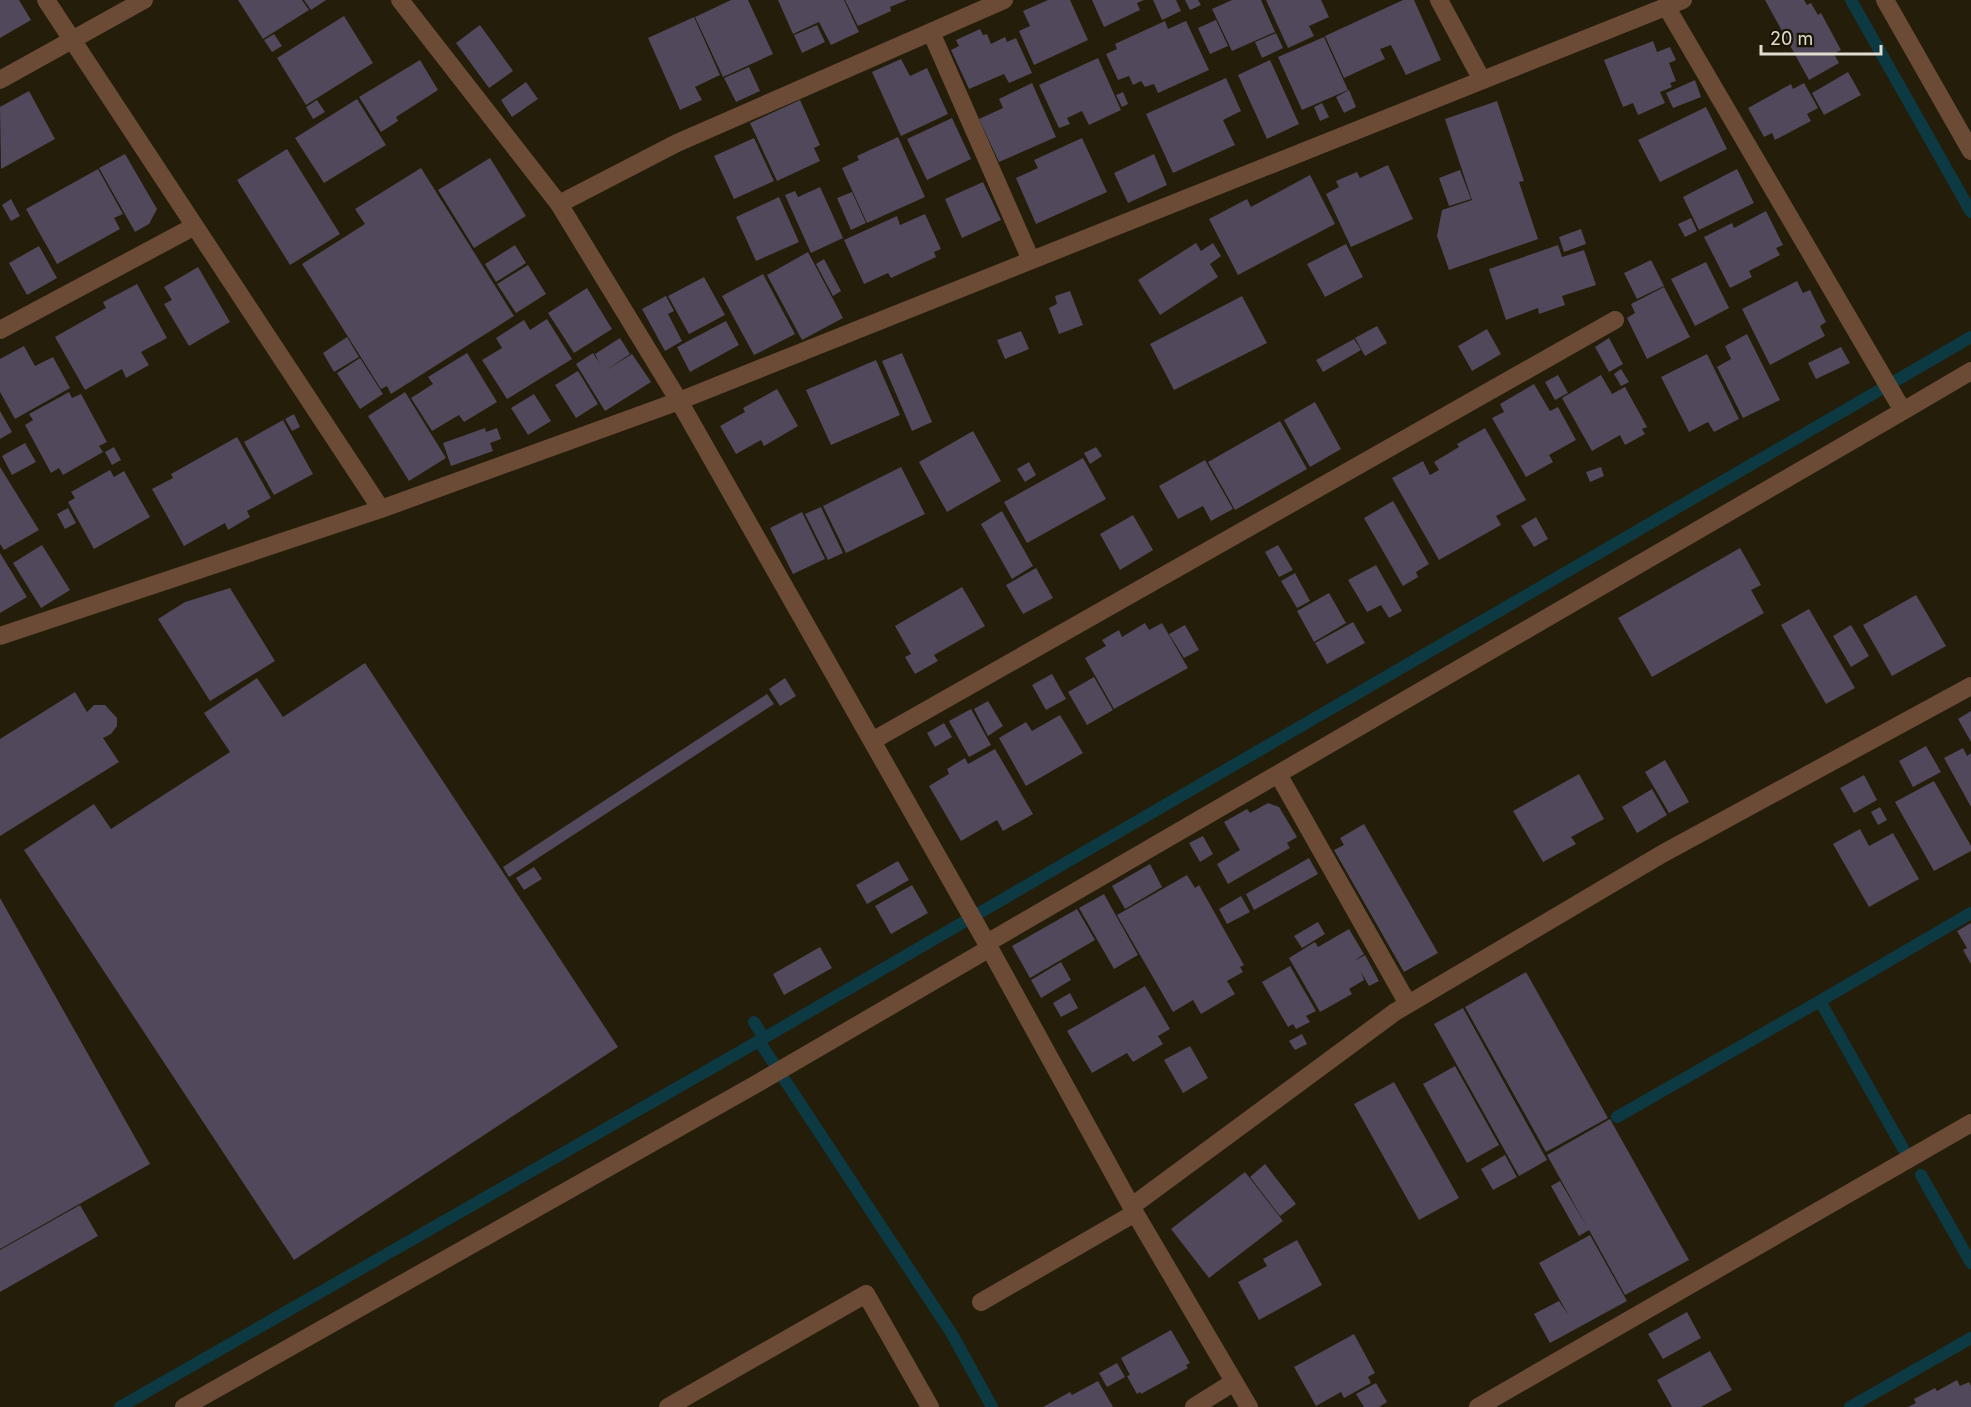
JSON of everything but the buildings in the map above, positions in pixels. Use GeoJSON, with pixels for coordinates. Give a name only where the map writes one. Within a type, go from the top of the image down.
{"type":"FeatureCollection","features":[{"type":"Feature","properties":{"kind":"street"},"geometry":{"type":"LineString","coordinates":[[46,0],[381,509]]}},
{"type":"Feature","properties":{"kind":"street"},"geometry":{"type":"LineString","coordinates":[[0,80],[144,0]]}},
{"type":"Feature","properties":{"kind":"street"},"geometry":{"type":"LineString","coordinates":[[400,0],[559,204],[679,401],[988,944],[1134,1209],[1249,1407]]}},
{"type":"Feature","properties":{"kind":"street"},"geometry":{"type":"LineString","coordinates":[[559,204],[677,143],[1004,0]]}},
{"type":"Feature","properties":{"kind":"street"},"geometry":{"type":"LineString","coordinates":[[1439,0],[1482,80]]}},
{"type":"Feature","properties":{"kind":"street"},"geometry":{"type":"LineString","coordinates":[[1885,0],[1971,151]]}},
{"type":"Feature","properties":{"kind":"street"},"geometry":{"type":"LineString","coordinates":[[0,636],[381,509],[679,401],[1675,3],[1901,408]]}},
{"type":"Feature","properties":{"kind":"street"},"geometry":{"type":"LineString","coordinates":[[931,32],[1031,260]]}},
{"type":"Feature","properties":{"kind":"street"},"geometry":{"type":"LineString","coordinates":[[0,330],[195,226]]}},
{"type":"Feature","properties":{"kind":"street"},"geometry":{"type":"LineString","coordinates":[[872,741],[1615,320]]}},
{"type":"Feature","properties":{"kind":"street"},"geometry":{"type":"LineString","coordinates":[[184,1407],[758,1083],[988,944],[1901,408],[1971,371]]}},
{"type":"Feature","properties":{"kind":"street"},"geometry":{"type":"LineString","coordinates":[[981,1302],[1134,1209],[1408,1004],[1662,854],[1971,686]]}},
{"type":"Feature","properties":{"kind":"street"},"geometry":{"type":"LineString","coordinates":[[1278,774],[1408,1004]]}},
{"type":"Feature","properties":{"kind":"street"},"geometry":{"type":"LineString","coordinates":[[1478,1407],[1971,1123]]}},
{"type":"Feature","properties":{"kind":"street"},"geometry":{"type":"LineString","coordinates":[[668,1407],[866,1294],[930,1407]]}},
{"type":"Feature","properties":{"kind":"street"},"geometry":{"type":"LineString","coordinates":[[1194,1407],[1234,1382]]}},
{"type":"Feature","properties":{"kind":"waterway"},"geometry":{"type":"LineString","coordinates":[[1851,0],[1971,212]]}},
{"type":"Feature","properties":{"kind":"waterway"},"geometry":{"type":"LineString","coordinates":[[120,1407],[764,1038],[1971,337]]}},
{"type":"Feature","properties":{"kind":"waterway"},"geometry":{"type":"LineString","coordinates":[[1820,1001],[1971,913]]}},
{"type":"Feature","properties":{"kind":"waterway"},"geometry":{"type":"LineString","coordinates":[[1617,1117],[1820,1001],[1904,1150]]}},
{"type":"Feature","properties":{"kind":"waterway"},"geometry":{"type":"LineString","coordinates":[[754,1022],[764,1038]]}},
{"type":"Feature","properties":{"kind":"waterway"},"geometry":{"type":"LineString","coordinates":[[759,1041],[952,1334],[992,1407]]}},
{"type":"Feature","properties":{"kind":"waterway"},"geometry":{"type":"LineString","coordinates":[[1921,1175],[1971,1263]]}},
{"type":"Feature","properties":{"kind":"waterway"},"geometry":{"type":"LineString","coordinates":[[1850,1407],[1971,1338]]}}]}
